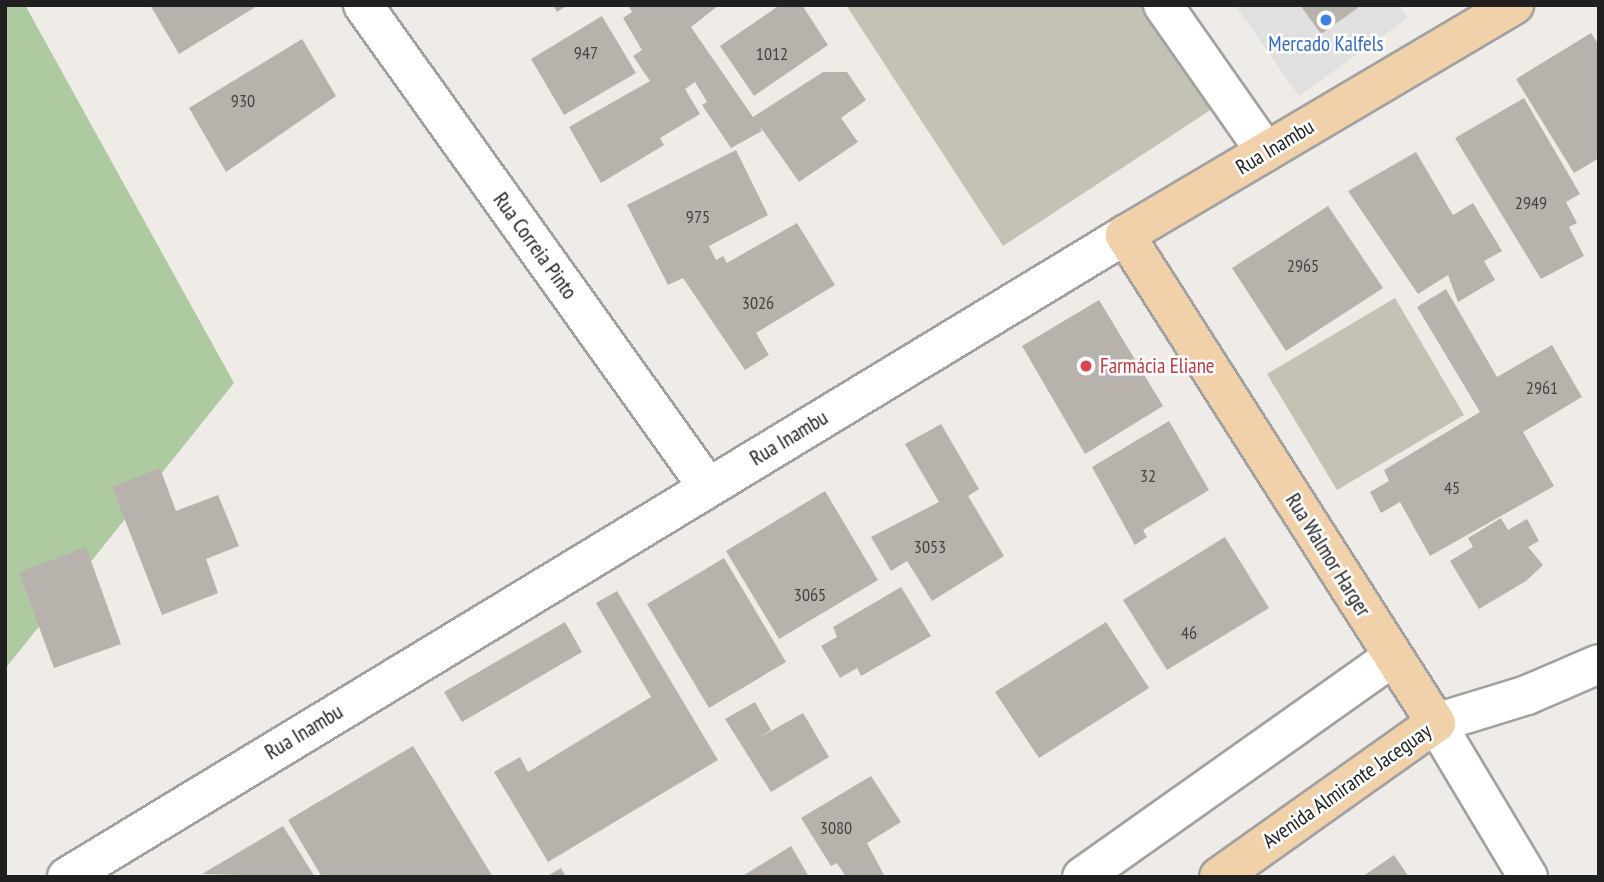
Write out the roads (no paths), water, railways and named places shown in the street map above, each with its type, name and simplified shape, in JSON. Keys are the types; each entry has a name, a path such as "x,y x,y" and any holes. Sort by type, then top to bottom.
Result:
{"main road":[{"name":"Rua Inambu","path":"1125,235 1514,5"},
{"name":"Rua Walmor Harger","path":"1125,235 1436,723"},
{"name":"Avenida Almirante Jaceguay","path":"1219,877 1436,723"}],"street":[{"name":"Rua Correia Pinto","path":"363,5 708,487"},
{"path":"1163,5 1266,152"},
{"name":"Rua Inambu","path":"67,877 1125,235"},
{"path":"1082,877 1394,657"},
{"name":"Avenida Almirante Jaceguay","path":"1436,723 1527,695 1599,664"},
{"name":"Rua Walmor Harger","path":"1436,723 1528,877"}],"place":[{"name":"Mercado Kalfels","path":"1326,20"},
{"name":"Farmácia Eliane","path":"1086,366"}]}
